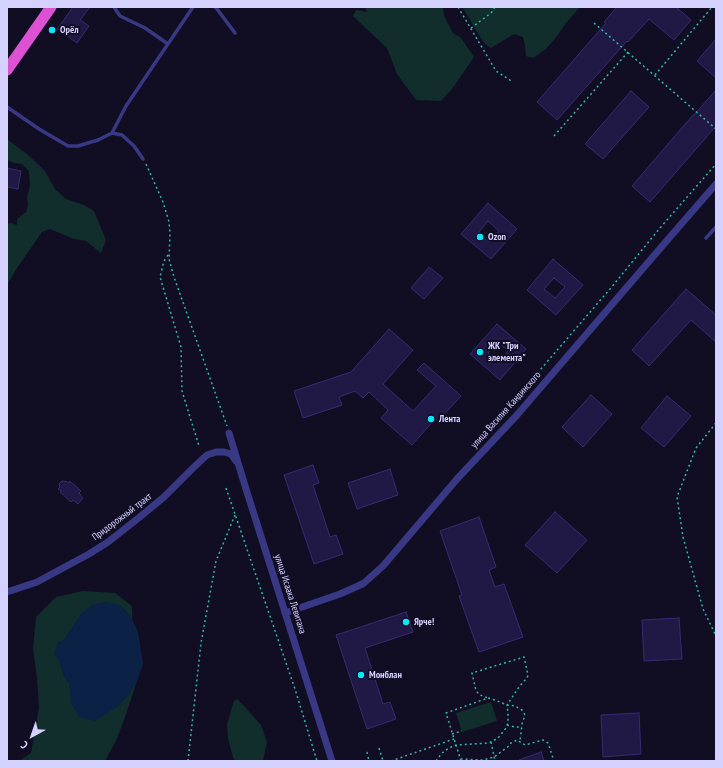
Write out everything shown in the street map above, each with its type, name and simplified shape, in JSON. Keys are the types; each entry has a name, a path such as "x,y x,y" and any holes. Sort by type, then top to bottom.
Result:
{"highway":[{"path":"7,70 50,7"}],"street":[{"name":"улица Василия Кандинского","path":"285,614 358,586 383,566 457,479 517,415 716,184"},
{"name":"улица Исаака Левитана","path":"229,433 332,761"},
{"name":"Придорожный тракт","path":"7,592 37,582 108,542 164,497 207,455 216,452 224,452 231,454 237,462"}],"lane":[{"path":"114,7 120,16 145,28 168,44"},
{"path":"7,107 39,129 68,146 78,146 98,140 112,133 126,106 193,7"},
{"path":"215,7 235,33"},
{"path":"112,133 122,135 134,146 143,159"},
{"path":"706,238 716,227"}],"path":[{"path":"458,7 496,71 513,82"},
{"path":"471,29 491,13 495,7"},
{"path":"655,75 712,7"},
{"path":"594,23 716,128"},
{"path":"554,136 628,52"},
{"path":"143,159 163,202 169,222 169,259 174,277 229,433"},
{"path":"508,407 716,164"},
{"path":"169,254 164,261 160,277 181,347 182,391 199,446"},
{"path":"716,423 696,448 677,497 683,537 703,609 716,636"},
{"path":"226,488 295,689 317,761"},
{"path":"188,761 201,643 216,561 235,515"},
{"path":"436,761 442,753 456,745 489,743 498,738 508,725 507,705 528,675 524,657 472,674 476,691 480,695 507,705 515,706 522,710 525,715 521,728 520,742"},
{"path":"461,760 446,713 488,698"},
{"path":"508,725 521,728"},
{"path":"452,734 462,731"},
{"path":"391,761 454,739"},
{"path":"456,761 482,760 494,757 509,746 511,742 517,740 525,746 540,740 548,743 554,761"},
{"path":"491,742 495,761"},
{"path":"379,748 383,761"},
{"path":"366,752 369,761"},
{"path":"404,757 405,761"}],"green space":[{"path":"365,7 443,7 444,16 453,33 461,38 474,57 452,89 441,101 416,100 397,74 387,48 353,16 356,10 367,12"},
{"path":"462,7 580,7 546,49 533,58 526,56 523,37 514,34 491,48 484,43"},
{"path":"7,139 28,155 45,171 55,189 66,199 84,205 94,211 106,240 101,253 86,241 74,239 50,229 42,232 7,285 7,224 11,223 17,225 17,219 26,212 30,185 29,171 22,164 7,160"},
{"path":"83,591 115,593 132,606 132,619 120,605 82,613 64,640 57,644 64,676 69,683 72,705 117,707 127,696 137,681 116,741 105,761 19,761 31,753 39,708 33,649 36,617 56,597"},
{"path":"237,699 261,725 267,742 263,761 235,761 233,757 228,738 227,724 234,701"},
{"path":"491,702 497,721 462,732 456,713"}],"water":[{"path":"106,602 120,605 132,619 138,632 143,664 137,681 127,696 117,707 95,721 79,717 72,705 69,683 64,676 60,662 54,654 57,644 64,640 82,613 93,604"}],"building":[{"path":"73,7 90,7 80,20 89,26 77,43 57,29"},
{"path":"617,7 676,7 691,20 674,40 649,19 628,42 627,41 557,120 537,102 606,23 604,22"},
{"path":"716,39 716,78 697,61"},
{"path":"716,90 716,126 650,202 632,186"},
{"path":"631,91 649,107 603,159 585,144"},
{"path":"7,168 21,171 18,189 7,187"},
{"path":"488,203 517,229 491,259 461,234","holes":["488,221 499,231 489,242 478,233"]},
{"path":"553,259 583,285 556,315 527,290","holes":["554,278 565,287 555,298 544,289"]},
{"path":"429,267 443,278 424,299 411,288"},
{"path":"686,289 716,315 716,342 691,320 649,366 632,350"},
{"name":"ЖК \"Три элемента\"","path":"497,324 526,349 500,380 470,354","holes":["498,342 508,351 498,363 488,353"]},
{"path":"389,329 413,350 383,384 413,411 436,386 417,370 424,363 461,396 438,421 435,419 412,445 381,418 388,410 369,392 363,398 355,391 339,397 342,405 303,418 294,391 351,372"},
{"path":"591,395 612,414 583,447 562,427"},
{"path":"667,396 691,416 664,447 641,428"},
{"path":"313,465 319,483 313,485 330,537 336,535 343,554 314,564 284,475"},
{"path":"390,469 398,495 357,509 348,483"},
{"path":"62,481 69,483 70,481 81,491 79,493 83,498 78,504 73,500 71,502 60,492 62,491 58,489 60,487 59,484"},
{"path":"555,512 587,540 557,573 525,545"},
{"path":"479,517 496,567 489,570 495,587 504,584 523,637 479,652 459,596 462,595 440,531"},
{"name":"Монблан","path":"406,612 413,632 365,648 383,704 390,702 396,719 367,729 336,635"},
{"path":"679,618 682,659 644,661 642,620"},
{"path":"639,713 641,754 603,757 601,715"},
{"path":"541,752 544,761 519,761 519,760"}],"place":[{"name":"Орёл","path":"52,30"},
{"name":"Ozon","path":"480,237"},
{"name":"ЖК \"Три элемента\"","path":"480,352"},
{"name":"Лента","path":"431,419"},
{"name":"Ярче!","path":"406,622"},
{"name":"Монблан","path":"361,675"}]}
